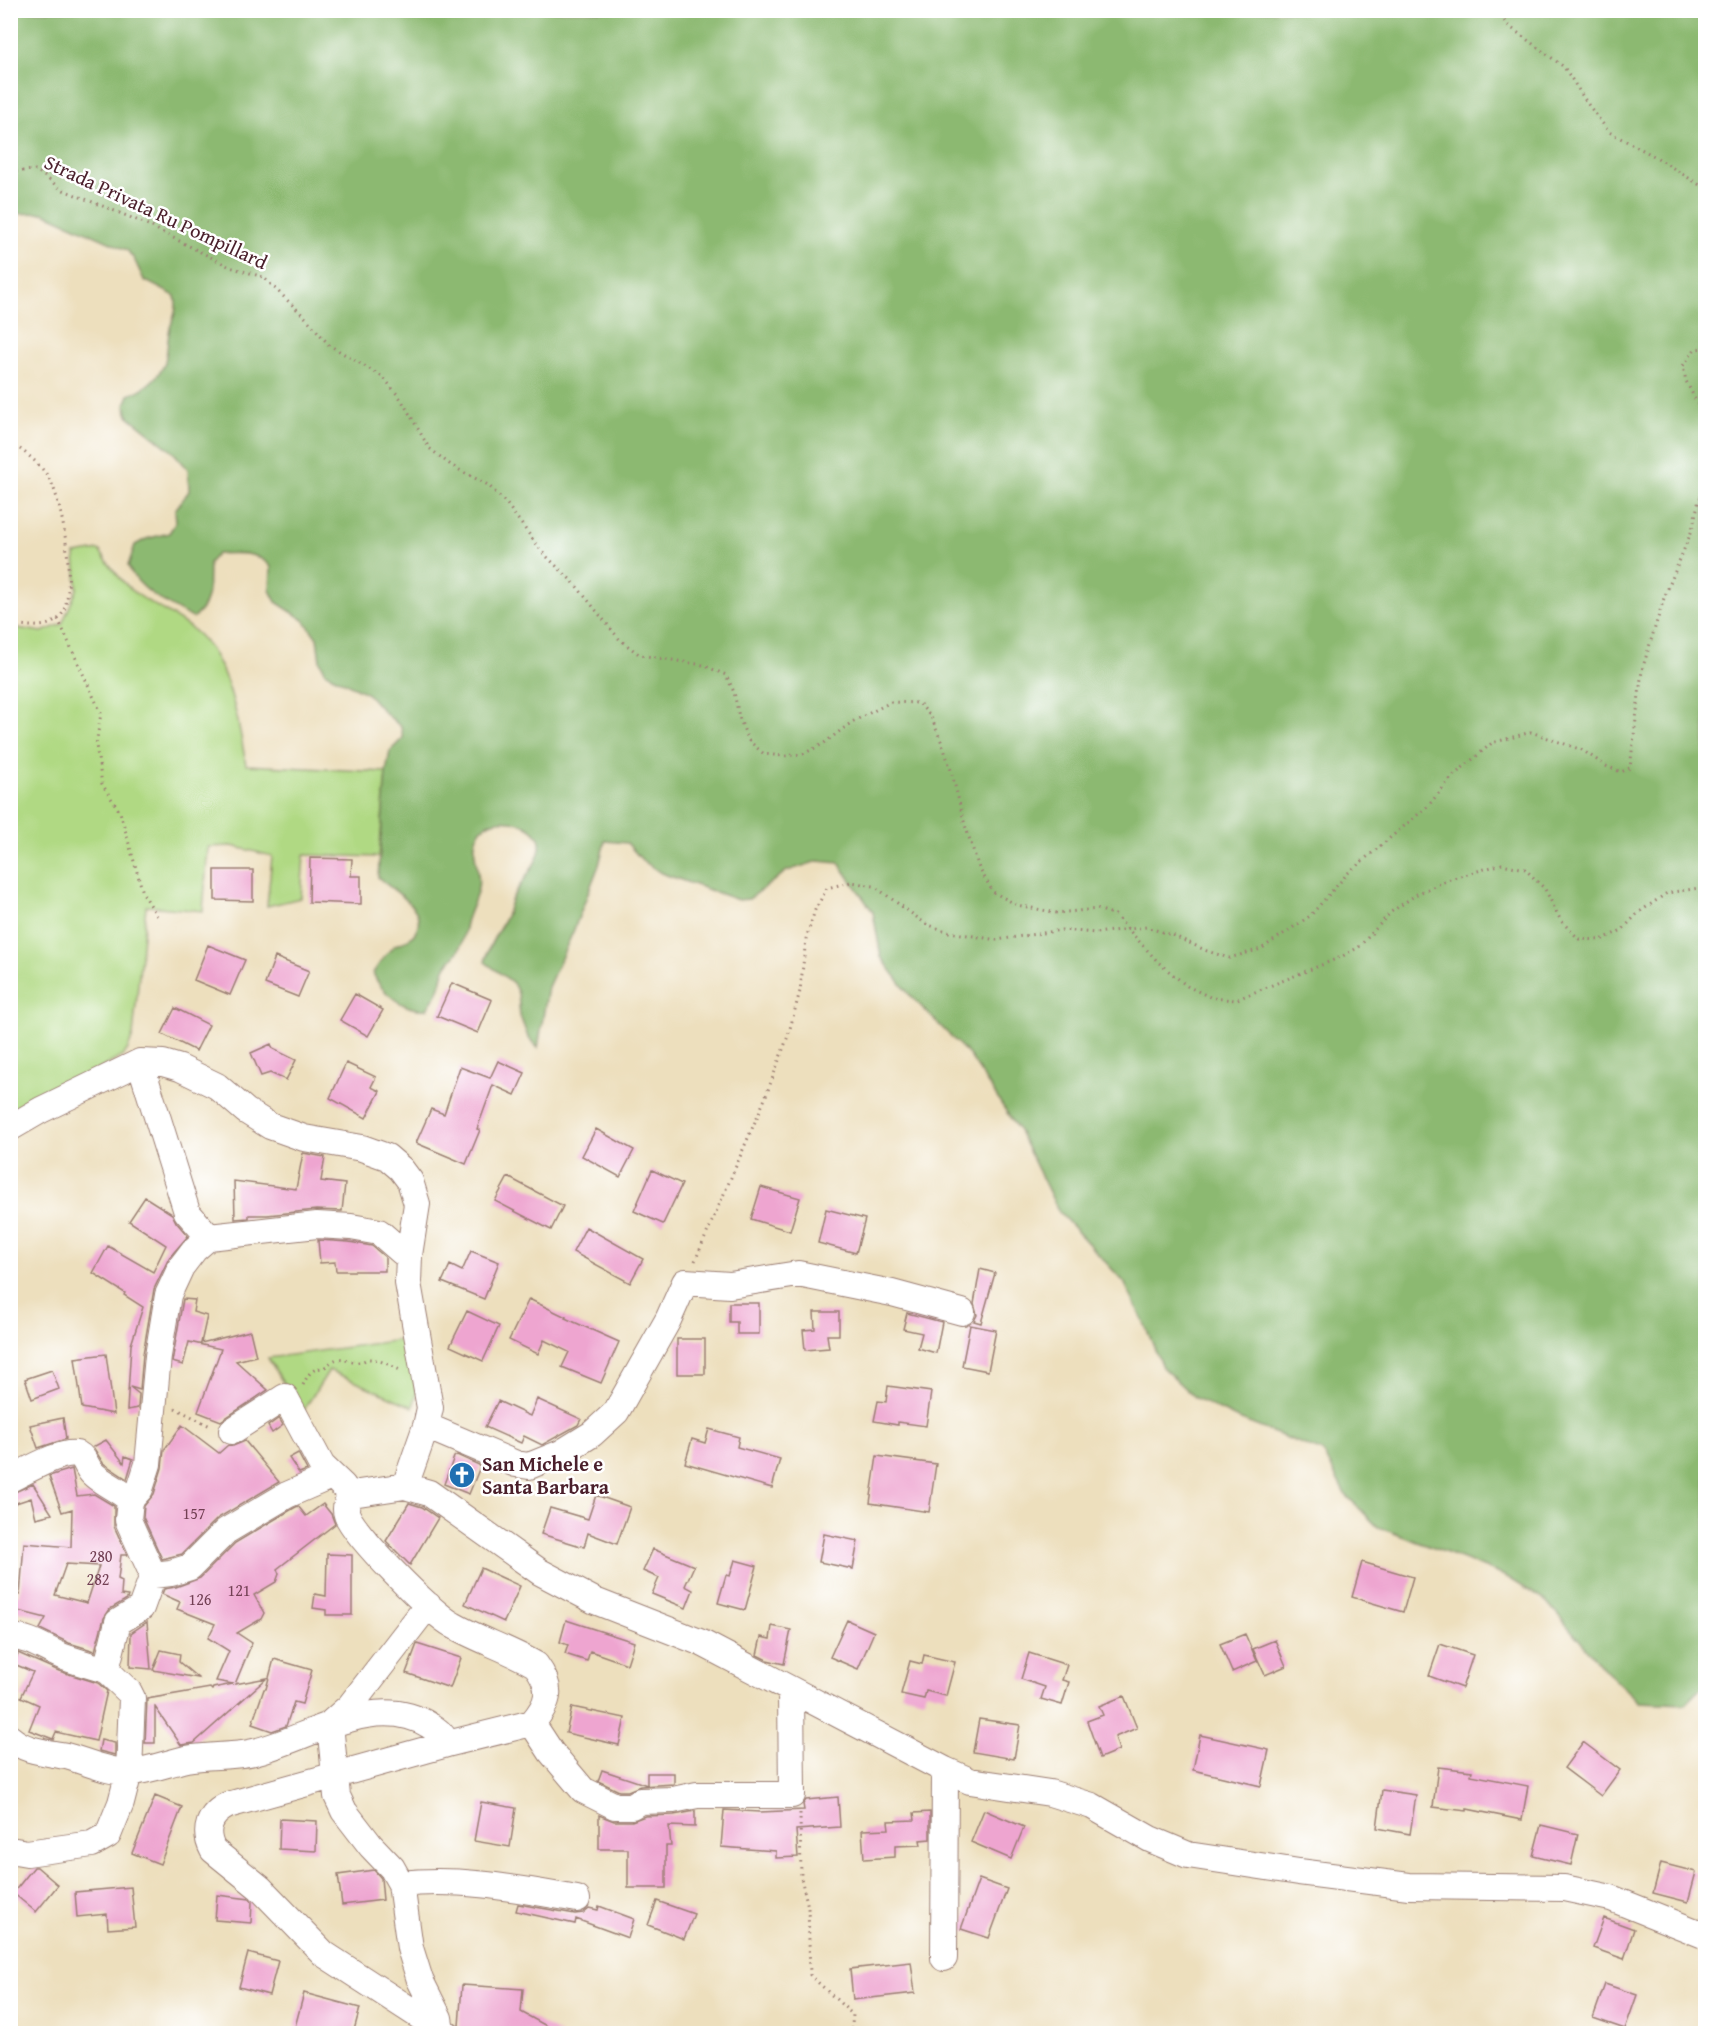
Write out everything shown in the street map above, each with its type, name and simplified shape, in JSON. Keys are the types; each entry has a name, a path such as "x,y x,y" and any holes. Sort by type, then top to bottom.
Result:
{"street":[{"path":"10,1128 41,1110 140,1062 164,1064 180,1068 217,1086 246,1112 279,1129 304,1138 362,1148 387,1157 401,1169 410,1181 417,1204 409,1255 408,1282 430,1408 405,1486"},
{"path":"140,1062 187,1212 209,1237"},
{"path":"106,1670 118,1622 141,1608 153,1575 128,1520 130,1500 140,1489 148,1464 158,1356 168,1295 181,1266 209,1237 317,1225 351,1227 379,1232 402,1252 409,1255"},
{"path":"426,1426 516,1464 529,1466 561,1453 592,1434 616,1412 668,1320 685,1282 730,1285 798,1274 892,1293 962,1311"},
{"path":"232,1431 285,1397 322,1466 352,1494 405,1486 429,1493 540,1572 595,1601 702,1643 970,1781 1050,1792 1092,1806 1150,1839 1188,1855 1409,1886 1564,1888 1611,1898 1706,1936"},
{"path":"10,1479 44,1460 75,1453 81,1455 92,1473 122,1492 130,1500"},
{"path":"153,1575 171,1573 190,1567 226,1531 287,1496 331,1476"},
{"path":"352,1494 347,1502 347,1514 365,1541 428,1605 452,1624 536,1665 544,1676 549,1690 546,1703 532,1723 334,1774 220,1809 209,1823 209,1842 213,1850 260,1888 324,1954 444,2032"},
{"path":"330,1724 350,1706 428,1605"},
{"path":"10,1637 21,1637 62,1656 106,1670 129,1692 132,1698 129,1772 121,1803 108,1834 92,1844 27,1853 10,1850"},
{"path":"532,1723 551,1752 583,1790 615,1806 632,1806 640,1801 673,1800 697,1795 792,1795 791,1690"},
{"path":"10,1738 39,1753 64,1756 129,1772 151,1769 185,1759 252,1752 330,1724 364,1715 407,1716 424,1721 445,1737 447,1744"},
{"path":"330,1724 337,1796 344,1811 371,1846 392,1868 401,1884 410,1948 420,1980 444,2032"},
{"path":"944,1958 945,1770"},
{"path":"401,1884 437,1882 494,1885 577,1899"}],"path":[{"path":"1500,10 1506,24 1563,67 1609,132 1656,157 1706,189"},
{"name":"Strada Privata Ru Pompillard","path":"10,172 36,171 61,189 144,223 230,267 263,277 307,319 329,345 383,377 401,399 429,448 452,466 488,485 506,503 542,552 574,583 620,640 640,655 703,665 726,675 734,692 739,717 748,740 764,754 783,756 803,753 823,744 852,722 891,702 919,703 931,717 942,742 979,868 993,892 1017,905 1057,913 1098,909 1115,915 1160,963 1187,986 1212,998 1235,1000 1341,957 1359,947 1392,912 1418,894 1450,879 1502,864 1525,869 1545,889 1561,921 1580,939 1601,940 1622,930 1638,913 1667,893 1706,887"},
{"path":"1706,348 1695,349 1683,366 1686,381 1706,421"},
{"path":"10,442 34,459 50,481 59,506 69,584 65,608 58,619 36,627 10,623"},
{"path":"685,1282 764,1101 788,1036 800,991 806,939 815,910 827,888 851,882 874,886 926,924 949,932 997,940 1062,930 1096,933 1146,927 1229,958 1261,949 1310,916 1348,873 1427,807 1453,776 1492,743 1531,732 1582,750 1605,766 1621,772 1630,768 1642,670 1664,598 1692,530 1699,500 1706,490"},
{"path":"58,619 100,713 96,745 102,784 120,812 142,893 158,916"},
{"path":"290,1404 310,1372 316,1368 324,1368 331,1361 343,1358 359,1362 366,1359 377,1360 390,1365 407,1374 429,1395"},
{"path":"155,1398 213,1428 232,1431"},
{"path":"792,1795 800,1808 801,1878 808,1907 810,1975 853,2015 851,2034"}],"green space":[{"path":"10,11 1705,11 1706,1683 1685,1704 1639,1702 1606,1671 1546,1601 1507,1577 1378,1527 1345,1494 1323,1452 1236,1418 1195,1398 1162,1367 1124,1282 1059,1212 1019,1131 970,1056 908,993 881,957 873,912 839,863 818,861 787,871 749,899 738,900 661,873 642,860 627,843 605,841 599,865 573,932 548,987 538,1048 528,1037 520,1016 518,993 513,983 485,962 513,897 536,860 540,845 539,838 535,832 520,823 493,822 486,825 476,838 475,852 479,881 477,892 467,919 461,946 446,967 435,997 427,1009 419,1009 403,1004 388,994 373,973 394,946 412,937 418,924 415,909 378,877 386,772 390,751 403,738 401,727 368,694 326,673 320,661 317,638 304,620 276,602 270,590 271,567 260,558 247,554 217,554 209,563 209,586 206,600 193,618 147,590 128,566 135,545 146,539 169,533 176,522 175,510 189,491 188,469 173,452 128,416 125,405 129,395 150,383 164,365 169,332 176,309 175,296 144,280 127,250 44,213 11,214"},
{"path":"99,550 129,588 186,625 205,642 224,674 230,692 246,765 386,772 379,857 304,855 301,898 267,906 272,856 232,846 208,847 203,911 146,906 133,1035 123,1056 11,1119 11,627 42,632 62,624 77,589 75,554"},
{"path":"407,1339 417,1392 413,1407 329,1370 302,1413 268,1358"}],"building":[{"path":"310,858 352,859 351,876 361,876 361,904 309,902"},
{"path":"215,870 253,870 253,901 215,900"},
{"path":"208,945 245,960 230,995 194,980"},
{"path":"275,957 309,971 298,997 265,984"},
{"path":"452,983 492,1000 478,1033 437,1016"},
{"path":"355,994 383,1010 368,1036 340,1020"},
{"path":"175,1008 209,1025 196,1051 162,1034"},
{"path":"271,1044 273,1049 296,1060 286,1080 270,1073 261,1076 251,1053"},
{"path":"498,1061 525,1073 515,1095 493,1085 477,1129 480,1130 466,1164 416,1143 431,1109 444,1114 460,1067 490,1078"},
{"path":"346,1063 376,1077 371,1087 380,1091 366,1118 330,1098"},
{"path":"596,1129 634,1150 620,1177 582,1156"},
{"path":"303,1153 325,1157 321,1181 345,1184 342,1211 316,1210 249,1215 249,1218 235,1219 234,1181 296,1189"},
{"path":"652,1170 682,1184 663,1224 634,1211"},
{"path":"508,1177 563,1206 551,1230 495,1201"},
{"path":"761,1187 800,1198 790,1231 751,1219"},
{"path":"145,1197 172,1214 188,1236 169,1258 154,1289 143,1354 140,1390 130,1387 139,1394 138,1408 127,1410 131,1345 143,1307 93,1273 108,1246 153,1272 166,1245 129,1221"},
{"path":"826,1209 865,1219 856,1253 818,1243"},
{"path":"586,1227 643,1259 630,1283 573,1252"},
{"path":"318,1240 372,1246 385,1257 385,1271 336,1271 335,1262 320,1263"},
{"path":"471,1251 499,1262 484,1299 442,1282 450,1265 462,1271"},
{"path":"980,1269 995,1273 981,1323 974,1321 977,1315 974,1304"},
{"path":"183,1299 195,1300 193,1312 207,1316 201,1343 250,1331 256,1356 236,1361 268,1390 221,1421 198,1412 221,1349 189,1342 183,1365 172,1362"},
{"path":"529,1299 619,1342 601,1383 562,1367 569,1352 544,1340 538,1354 509,1340"},
{"path":"729,1303 759,1303 759,1334 737,1334 737,1322 729,1322"},
{"path":"467,1311 499,1326 483,1361 450,1346"},
{"path":"814,1312 839,1312 839,1335 827,1335 829,1348 805,1350 803,1330 815,1329"},
{"path":"907,1313 942,1322 936,1353 918,1348 922,1333 903,1329"},
{"path":"970,1325 996,1330 988,1371 962,1366"},
{"path":"677,1339 705,1339 705,1374 677,1374"},
{"path":"106,1354 114,1414 82,1408 75,1358"},
{"path":"52,1370 59,1389 32,1399 25,1379"},
{"path":"888,1386 931,1392 926,1426 874,1421 878,1401 886,1402"},
{"path":"537,1399 581,1419 578,1425 542,1445 524,1436 521,1443 485,1427 498,1401 530,1416"},
{"path":"63,1418 66,1439 38,1448 30,1425"},
{"path":"279,1418 283,1425 272,1433 268,1426"},
{"path":"182,1425 219,1453 228,1445 233,1446 245,1441 279,1482 218,1518 182,1554 162,1559 143,1517 144,1506 154,1494 162,1468 164,1450"},
{"path":"709,1429 739,1437 737,1447 780,1459 772,1488 685,1463 692,1439 705,1443"},
{"path":"106,1440 124,1463 125,1456 133,1459 127,1479 103,1463 93,1447"},
{"path":"298,1453 307,1470 299,1473 289,1458"},
{"name":"San Michele e Santa Barbara","path":"457,1455 480,1467 469,1494 444,1484 454,1457"},
{"path":"877,1456 936,1464 929,1512 870,1503"},
{"path":"72,1469 77,1496 94,1494 114,1506 114,1526 127,1555 121,1555 118,1579 122,1581 121,1595 128,1596 127,1599 110,1609 104,1618 95,1651 69,1643 40,1629 46,1618 10,1609 10,1593 20,1595 24,1543 71,1547 72,1509 62,1512 49,1476","holes":["66,1564 99,1566 87,1603 55,1595"]},
{"path":"33,1484 52,1514 36,1518 31,1498 10,1505 10,1494"},
{"path":"596,1495 630,1507 617,1544 588,1533 584,1547 541,1534 550,1508 588,1519"},
{"path":"409,1503 422,1507 438,1518 410,1565 386,1541"},
{"path":"323,1504 335,1524 277,1569 279,1574 276,1582 254,1595 264,1613 261,1619 237,1633 252,1643 235,1684 267,1678 194,1743 181,1745 155,1707 155,1743 145,1743 147,1699 210,1688 212,1690 233,1684 216,1681 229,1651 208,1638 215,1624 177,1609 180,1602 162,1594 164,1589 200,1578 235,1543 294,1508 298,1506 306,1516"},
{"path":"824,1534 858,1541 853,1569 819,1562"},
{"path":"653,1549 694,1566 685,1586 693,1590 686,1608 652,1594 659,1578 643,1571"},
{"path":"327,1554 352,1555 352,1615 326,1615 326,1610 313,1608 315,1594 326,1596"},
{"path":"735,1560 757,1566 745,1610 718,1603 726,1575 730,1576"},
{"path":"1362,1562 1413,1577 1403,1612 1352,1597"},
{"path":"481,1568 520,1586 504,1622 465,1604"},
{"path":"566,1620 634,1642 627,1664 590,1651 587,1661 565,1654 568,1645 560,1642"},
{"path":"847,1620 874,1632 858,1669 830,1657"},
{"path":"147,1622 151,1669 130,1667 131,1633"},
{"path":"772,1626 791,1630 784,1664 757,1655 761,1637 770,1639"},
{"path":"1245,1634 1257,1661 1232,1672 1220,1644"},
{"path":"1275,1640 1286,1666 1265,1675 1253,1649"},
{"path":"417,1644 461,1658 450,1688 406,1673"},
{"path":"1440,1644 1473,1655 1462,1688 1429,1676"},
{"path":"161,1650 180,1654 179,1662 198,1678 153,1670"},
{"path":"18,1653 59,1671 98,1683 107,1691 96,1741 56,1732 53,1739 29,1730 39,1705 21,1697 33,1672 14,1664"},
{"path":"1029,1653 1067,1665 1062,1680 1069,1682 1062,1705 1041,1699 1045,1687 1021,1679"},
{"path":"924,1655 955,1662 946,1696 926,1691 924,1699 901,1694 910,1661 922,1664"},
{"path":"274,1659 312,1670 302,1704 294,1702 286,1726 272,1731 252,1724 264,1689 266,1689"},
{"path":"1124,1696 1137,1728 1115,1737 1119,1750 1100,1758 1087,1721 1103,1715 1099,1706"},
{"path":"572,1707 625,1718 619,1745 566,1733"},
{"path":"979,1719 1020,1725 1014,1759 973,1752"},
{"path":"1200,1735 1269,1750 1261,1786 1193,1770"},
{"path":"101,1740 115,1743 115,1755 99,1751"},
{"path":"1583,1742 1620,1770 1601,1796 1564,1768"},
{"path":"1438,1767 1472,1771 1471,1775 1528,1786 1522,1820 1467,1809 1467,1811 1433,1807"},
{"path":"602,1770 647,1785 647,1773 674,1773 674,1784 640,1786 628,1791 619,1791 598,1781"},
{"path":"1382,1790 1416,1795 1410,1834 1377,1828"},
{"path":"155,1796 182,1807 160,1864 132,1853"},
{"path":"838,1797 840,1827 796,1830 798,1857 776,1858 776,1851 721,1847 724,1810 760,1812 804,1810 803,1804 806,1800"},
{"path":"481,1802 516,1808 510,1847 474,1841"},
{"path":"984,1810 1024,1827 1011,1859 971,1842"},
{"path":"695,1811 695,1827 669,1826 671,1846 666,1846 666,1888 628,1888 628,1849 599,1849 599,1815 614,1821 632,1821 645,1816 674,1815"},
{"path":"930,1812 930,1839 920,1840 921,1845 895,1846 895,1857 864,1859 862,1830 889,1829 888,1821 915,1820 914,1813"},
{"path":"280,1819 317,1821 316,1851 279,1849"},
{"path":"1541,1825 1578,1834 1571,1865 1533,1856"},
{"path":"1661,1863 1696,1872 1688,1902 1653,1893"},
{"path":"34,1867 58,1885 36,1912 13,1893"},
{"path":"374,1870 381,1878 383,1900 342,1905 338,1875"},
{"path":"979,1879 1007,1889 989,1938 961,1929"},
{"path":"131,1887 135,1927 108,1929 107,1914 77,1917 75,1892"},
{"path":"217,1895 250,1899 252,1902 251,1923 215,1920"},
{"path":"657,1901 694,1914 684,1939 648,1925"},
{"path":"518,1904 575,1914 583,1913 589,1908 598,1910 599,1906 634,1919 628,1938 576,1919 575,1924 516,1911"},
{"path":"1604,1918 1634,1929 1624,1959 1593,1948"},
{"path":"248,1953 278,1961 269,1995 239,1987"},
{"path":"911,1962 915,1993 853,2000 850,1969"},
{"path":"1605,1984 1637,1995 1625,2029 1593,2018"},
{"path":"462,1985 523,1989 521,2012 561,2034 462,2034 459,2026"},
{"path":"304,1993 360,2008 353,2034 319,2034 295,2027"}],"place":[{"name":"San Michele e Santa Barbara","path":"462,1475"}]}
